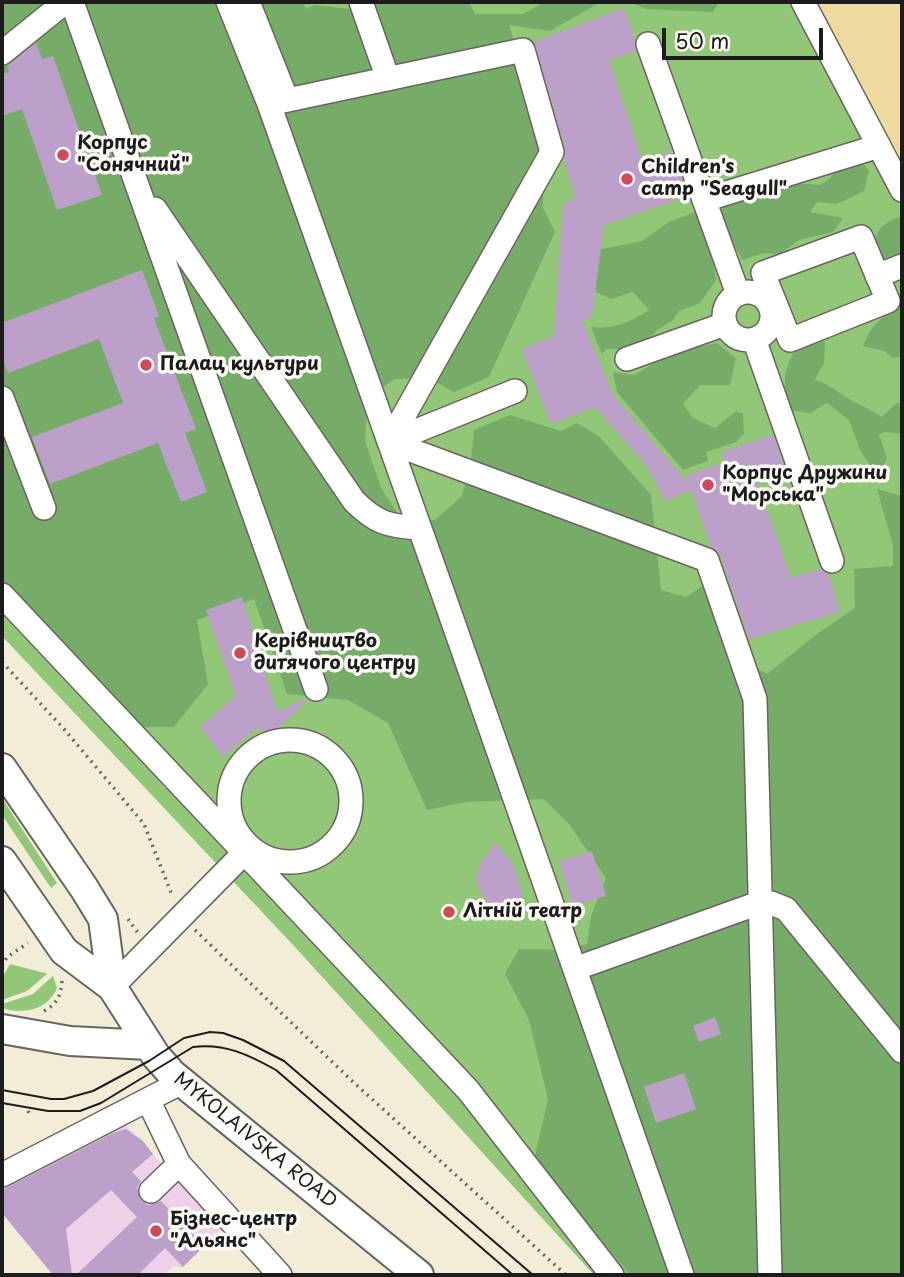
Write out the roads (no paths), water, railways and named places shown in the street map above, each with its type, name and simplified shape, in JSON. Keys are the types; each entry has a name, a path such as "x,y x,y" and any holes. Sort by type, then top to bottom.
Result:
{"main road":[{"path":"2,768 103,919 112,987"},
{"path":"2,861 64,951 112,987"},
{"name":"MYKOLAIVSKA ROAD","path":"112,987 159,1060 182,1082 419,1275"},
{"path":"2,1029 70,1041 149,1045"}],"street":[{"path":"2,53 65,2"},
{"path":"72,2 316,689"},
{"path":"228,2 278,102"},
{"path":"248,2 389,442 528,839 577,968 682,1275"},
{"path":"360,2 388,79"},
{"path":"803,2 902,190"},
{"path":"648,44 738,294"},
{"path":"278,102 523,50 552,152 389,442"},
{"path":"704,200 879,146"},
{"path":"135,180 354,501 368,515 383,524 419,528"},
{"path":"861,237 888,301 790,340 773,306 764,273 861,237"},
{"path":"877,276 902,266"},
{"path":"753,293 773,306 771,323 762,336 754,340 734,336 725,324 725,310 732,298 738,294 753,293"},
{"path":"627,359 725,324"},
{"path":"754,340 832,561"},
{"path":"389,442 515,391"},
{"path":"2,398 44,508"},
{"path":"389,442 707,561 755,699 770,1275"},
{"path":"2,595 246,850 468,1090 612,1275"},
{"path":"282,740 311,744 336,760 347,778 351,798 349,818 340,836 326,851 307,860 287,862 246,850 230,813 230,793 236,774 247,758 263,746 282,740"},
{"path":"112,987 246,850"},
{"path":"577,968 759,903 771,903 786,908 902,1051"},
{"path":"2,1175 182,1082"},
{"path":"148,1100 179,1164 280,1275"},
{"path":"151,1191 179,1164"}],"tram line":[{"path":"2,1090 64,1099 93,1091 149,1061 184,1038 210,1032 223,1033 284,1061 533,1275"},
{"path":"2,1103 48,1111 80,1111 101,1103 193,1047 216,1047 236,1051 276,1070 513,1275"}],"place":[{"name":"Корпус \"Сонячний\"","path":"63,155"},
{"name":"Children's camp \"Seagull\"","path":"627,179"},
{"name":"Палац культури","path":"146,365"},
{"name":"Корпус Дружини \"Морська\"","path":"708,485"},
{"name":"Керівництво дитячого центру","path":"240,653"},
{"name":"Літній театр","path":"449,912"},
{"name":"Бізнес-центр \"Альянс\"","path":"156,1231"}]}
